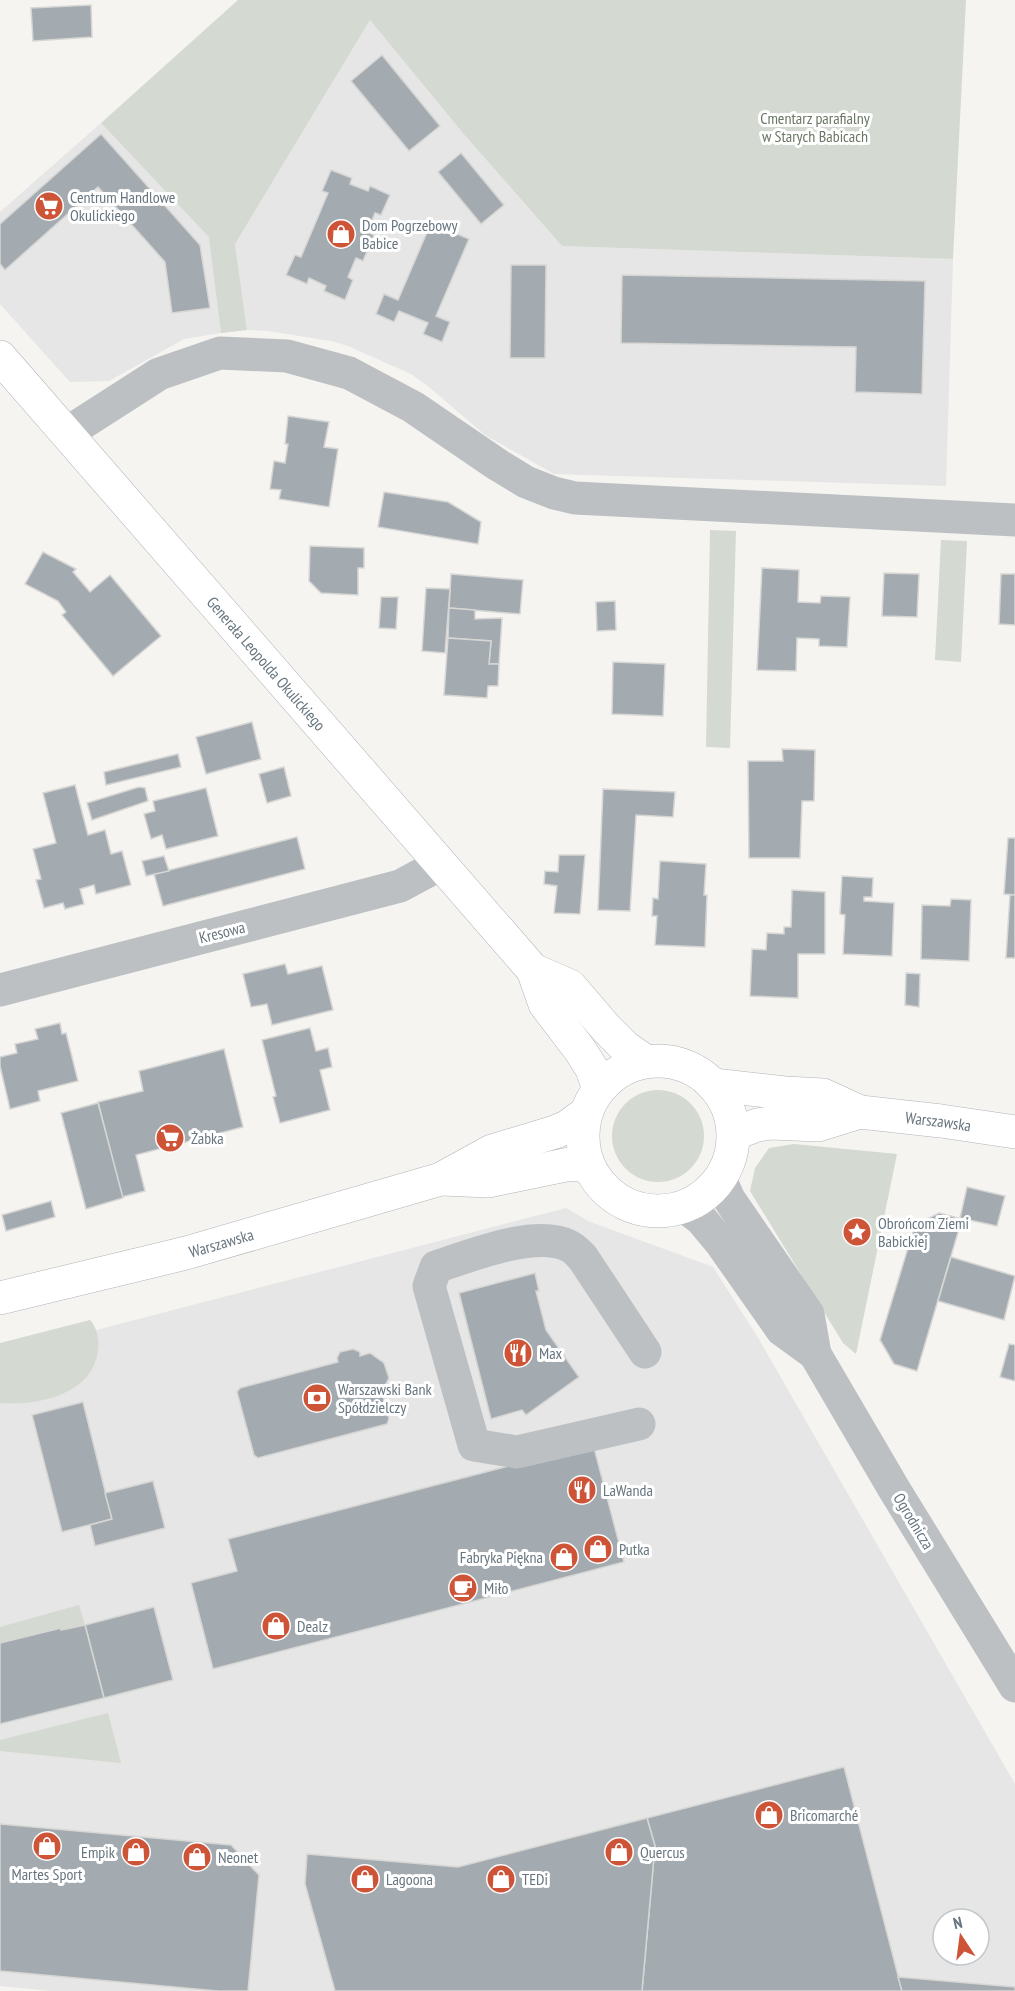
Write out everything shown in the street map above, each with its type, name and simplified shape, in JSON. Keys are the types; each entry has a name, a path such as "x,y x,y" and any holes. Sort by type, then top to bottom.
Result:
{"main road":[{"name":"Generała Leopolda Okulickiego","path":"0,357 533,970 545,1004 592,1069 592,1101"},
{"name":"Generała Leopolda Okulickiego","path":"533,970 570,986 606,1028 625,1047 645,1061"},
{"path":"645,1061 663,1061 699,1072 713,1084 724,1099 731,1116 734,1134 733,1150 728,1166 711,1191 685,1207 666,1212 647,1211 628,1206 598,1183 588,1166 583,1140 592,1101 619,1071 645,1061"},
{"name":"Warszawska","path":"713,1084 785,1094 823,1095 860,1112 941,1120 1015,1132"},
{"name":"Warszawska","path":"0,1298 186,1253 441,1179 492,1151 555,1132 567,1126 592,1101"},
{"name":"Warszawska","path":"734,1134 757,1125 771,1123 818,1125 860,1112"},
{"name":"Warszawska","path":"441,1179 488,1181 570,1164 588,1166"}],"street":[{"path":"67,433 159,374 220,353 287,356 349,373 413,406 526,482 575,498 1015,520"},
{"name":"Kresowa","path":"0,990 400,886 441,864"},
{"name":"Ogrodnicza","path":"720,1179 729,1199 808,1314 815,1354 894,1489 1015,1686"},
{"name":"Ogrodnicza","path":"685,1207 700,1219 721,1243 782,1330 815,1354"},
{"path":"639,1424 517,1452 474,1445 429,1286 436,1267 501,1246 544,1239 556,1241 571,1246 583,1258 645,1352"}],"shaded area":[{"path":"370,20 462,132 562,246 953,259 946,486 554,474 485,435 411,374 348,346 331,341 247,330 235,244"},
{"path":"101,123 210,237 221,333 184,339 109,381 70,382 0,304 0,212"},
{"path":"566,1208 588,1221 713,1267 757,1336 1015,1784 1015,1991 51,1991 0,1986 0,1355"}],"green space":[{"name":"Cmentarz parafialny w Starych Babicach","path":"238,0 966,0 953,259 562,246 462,132 370,20 235,244 247,330 221,333 209,237 101,123"},
{"path":"710,530 736,531 730,748 706,747"},
{"path":"941,540 967,541 961,662 935,660"},
{"path":"658,1090 675,1094 690,1104 700,1119 704,1136 700,1153 690,1168 675,1178 658,1182 641,1178 626,1168 616,1153 612,1136 616,1119 626,1104 641,1094"},
{"path":"794,1144 897,1154 856,1354 843,1343 750,1191 755,1168 769,1148"},
{"path":"90,1320 96,1330 99,1347 94,1366 85,1378 74,1388 61,1395 30,1402 0,1403 0,1343"},
{"path":"79,1605 85,1625 61,1630 60,1628 0,1643 0,1627"},
{"path":"108,1713 121,1763 0,1751 0,1740"}],"building":[{"path":"91,5 92,37 33,41 31,8"},
{"path":"382,55 440,126 409,151 351,81"},
{"name":"Centrum Handlowe Okulickiego","path":"101,134 200,245 210,308 172,313 165,262 98,187 5,270 0,264 0,224"},
{"path":"461,153 504,205 481,224 438,172"},
{"name":"Dom Pogrzebowy Babice","path":"331,170 352,178 350,184 368,191 370,186 390,195 381,215 375,213 367,232 374,235 363,261 356,258 348,277 353,280 345,300 324,291 326,286 309,278 307,284 286,275 295,255 301,257 328,193 322,191"},
{"path":"431,223 469,239 436,316 450,322 442,342 423,334 428,323 399,311 394,322 376,314 384,294 398,300"},
{"path":"511,265 546,265 545,358 510,358"},
{"path":"622,275 925,281 922,394 855,392 856,347 621,343"},
{"path":"288,416 329,422 324,447 338,449 329,507 279,499 281,490 270,489 274,461 285,463"},
{"path":"384,492 448,502 481,522 478,544 378,527"},
{"path":"310,546 364,548 364,568 358,568 358,595 321,593 309,581"},
{"path":"43,552 76,569 73,572 90,592 110,575 161,636 113,676 62,615 66,612 58,601 25,584"},
{"path":"762,568 799,570 798,602 820,603 821,596 850,597 847,647 819,646 819,639 797,638 796,671 757,670"},
{"path":"884,573 919,574 917,617 882,616"},
{"path":"451,574 523,580 520,614 449,608"},
{"path":"1001,574 1015,574 1015,625 999,624"},
{"path":"426,588 450,589 445,653 422,651"},
{"path":"381,597 398,597 396,629 379,628"},
{"path":"615,601 616,630 597,631 596,602"},
{"path":"449,608 475,610 475,619 502,618 499,664 489,664 491,641 448,638"},
{"path":"448,638 491,641 489,664 499,664 498,686 488,686 487,698 444,695"},
{"path":"613,662 665,664 663,716 612,714"},
{"path":"252,722 261,759 206,774 196,737"},
{"path":"782,749 815,750 814,801 802,801 800,858 749,858 748,761 783,761"},
{"path":"178,754 181,767 106,785 104,772"},
{"path":"284,767 291,796 267,803 259,774"},
{"path":"75,785 88,835 105,830 111,854 122,851 131,885 96,894 94,885 80,889 84,904 65,909 63,903 44,908 36,880 41,879 33,849 56,843 43,793"},
{"path":"139,787 145,788 148,801 92,820 87,803"},
{"path":"206,788 218,836 166,849 162,835 151,839 144,814 155,811 153,801"},
{"path":"603,789 675,792 673,817 636,815 630,911 598,910"},
{"path":"297,837 305,869 163,906 154,874"},
{"path":"1008,838 1015,838 1015,895 1004,894"},
{"path":"559,855 585,855 580,914 554,913 557,886 544,884 545,871 558,872"},
{"path":"164,856 169,871 146,876 142,861"},
{"path":"660,861 706,864 705,947 655,945 657,916 652,916 653,898 658,899"},
{"path":"842,876 873,878 872,897 864,897 864,901 894,903 892,956 843,954 845,915 840,914"},
{"path":"792,890 825,892 825,954 798,954 798,998 750,996 752,949 766,950 767,933 784,934 784,927 791,927"},
{"path":"1010,895 1015,895 1015,958 1006,958"},
{"path":"951,899 971,900 969,961 921,959 922,905 950,906"},
{"path":"285,964 288,974 322,966 333,1010 272,1025 267,1004 251,1007 243,974"},
{"path":"906,973 920,974 919,1007 905,1005"},
{"path":"60,1023 62,1034 66,1033 78,1081 38,1091 40,1101 10,1109 0,1057 17,1053 15,1044 38,1039 35,1029"},
{"path":"310,1028 316,1051 328,1048 332,1067 320,1070 330,1110 280,1123 273,1097 276,1096 262,1040"},
{"path":"224,1049 243,1127 136,1155 145,1191 122,1197 98,1102 143,1091 139,1071"},
{"path":"98,1103 123,1198 86,1209 61,1113"},
{"path":"967,1187 1005,1196 997,1226 960,1218"},
{"path":"51,1201 55,1217 6,1231 2,1215"},
{"path":"939,1213 962,1219 917,1371 894,1364 880,1340 915,1225"},
{"path":"951,1257 1015,1276 1004,1320 938,1301"},
{"name":"Max","path":"535,1273 539,1291 536,1291 546,1330 579,1377 526,1415 522,1410 491,1419 459,1293"},
{"path":"1009,1344 1015,1345 1015,1381 1000,1377"},
{"path":"353,1349 360,1352 360,1356 370,1353 384,1363 389,1378 382,1391 389,1419 387,1424 258,1458 254,1455 237,1392 240,1388 338,1362 340,1352"},
{"path":"83,1402 112,1519 62,1532 32,1415"},
{"path":"593,1444 624,1562 213,1669 191,1583 237,1571 228,1539"},
{"path":"153,1481 165,1528 95,1546 90,1525 112,1519 105,1493"},
{"path":"154,1607 173,1680 104,1698 85,1625"},
{"path":"85,1625 104,1698 0,1724 0,1643 61,1628 61,1630"},
{"path":"844,1767 902,1991 642,1991 655,1846 647,1818"},
{"path":"647,1818 655,1846 642,1991 335,1991 305,1884 307,1854 458,1867"},
{"path":"0,1824 231,1845 259,1875 248,1991 218,1991 0,1971"},
{"path":"898,1977 1015,1987 1015,1991 902,1991"}],"place":[{"name":"Centrum Handlowe Okulickiego","path":"49,206"},
{"name":"Dom Pogrzebowy Babice","path":"341,234"},
{"name":"Żabka","path":"170,1138"},
{"name":"Obrońcom Ziemi Babickiej","path":"857,1232"},
{"name":"Max","path":"518,1353"},
{"name":"Warszawski Bank Spółdzielczy","path":"317,1398"},
{"name":"LaWanda","path":"582,1490"},
{"name":"Putka","path":"598,1549"},
{"name":"Fabryka Piękna","path":"564,1557"},
{"name":"Miło","path":"463,1588"},
{"name":"Dealz","path":"276,1626"},
{"name":"Bricomarché","path":"769,1815"},
{"name":"Martes Sport","path":"47,1846"},
{"name":"Empik","path":"136,1852"},
{"name":"Quercus","path":"619,1852"},
{"name":"Neonet","path":"197,1857"},
{"name":"Lagoona","path":"365,1879"},
{"name":"TEDi","path":"501,1879"}]}
